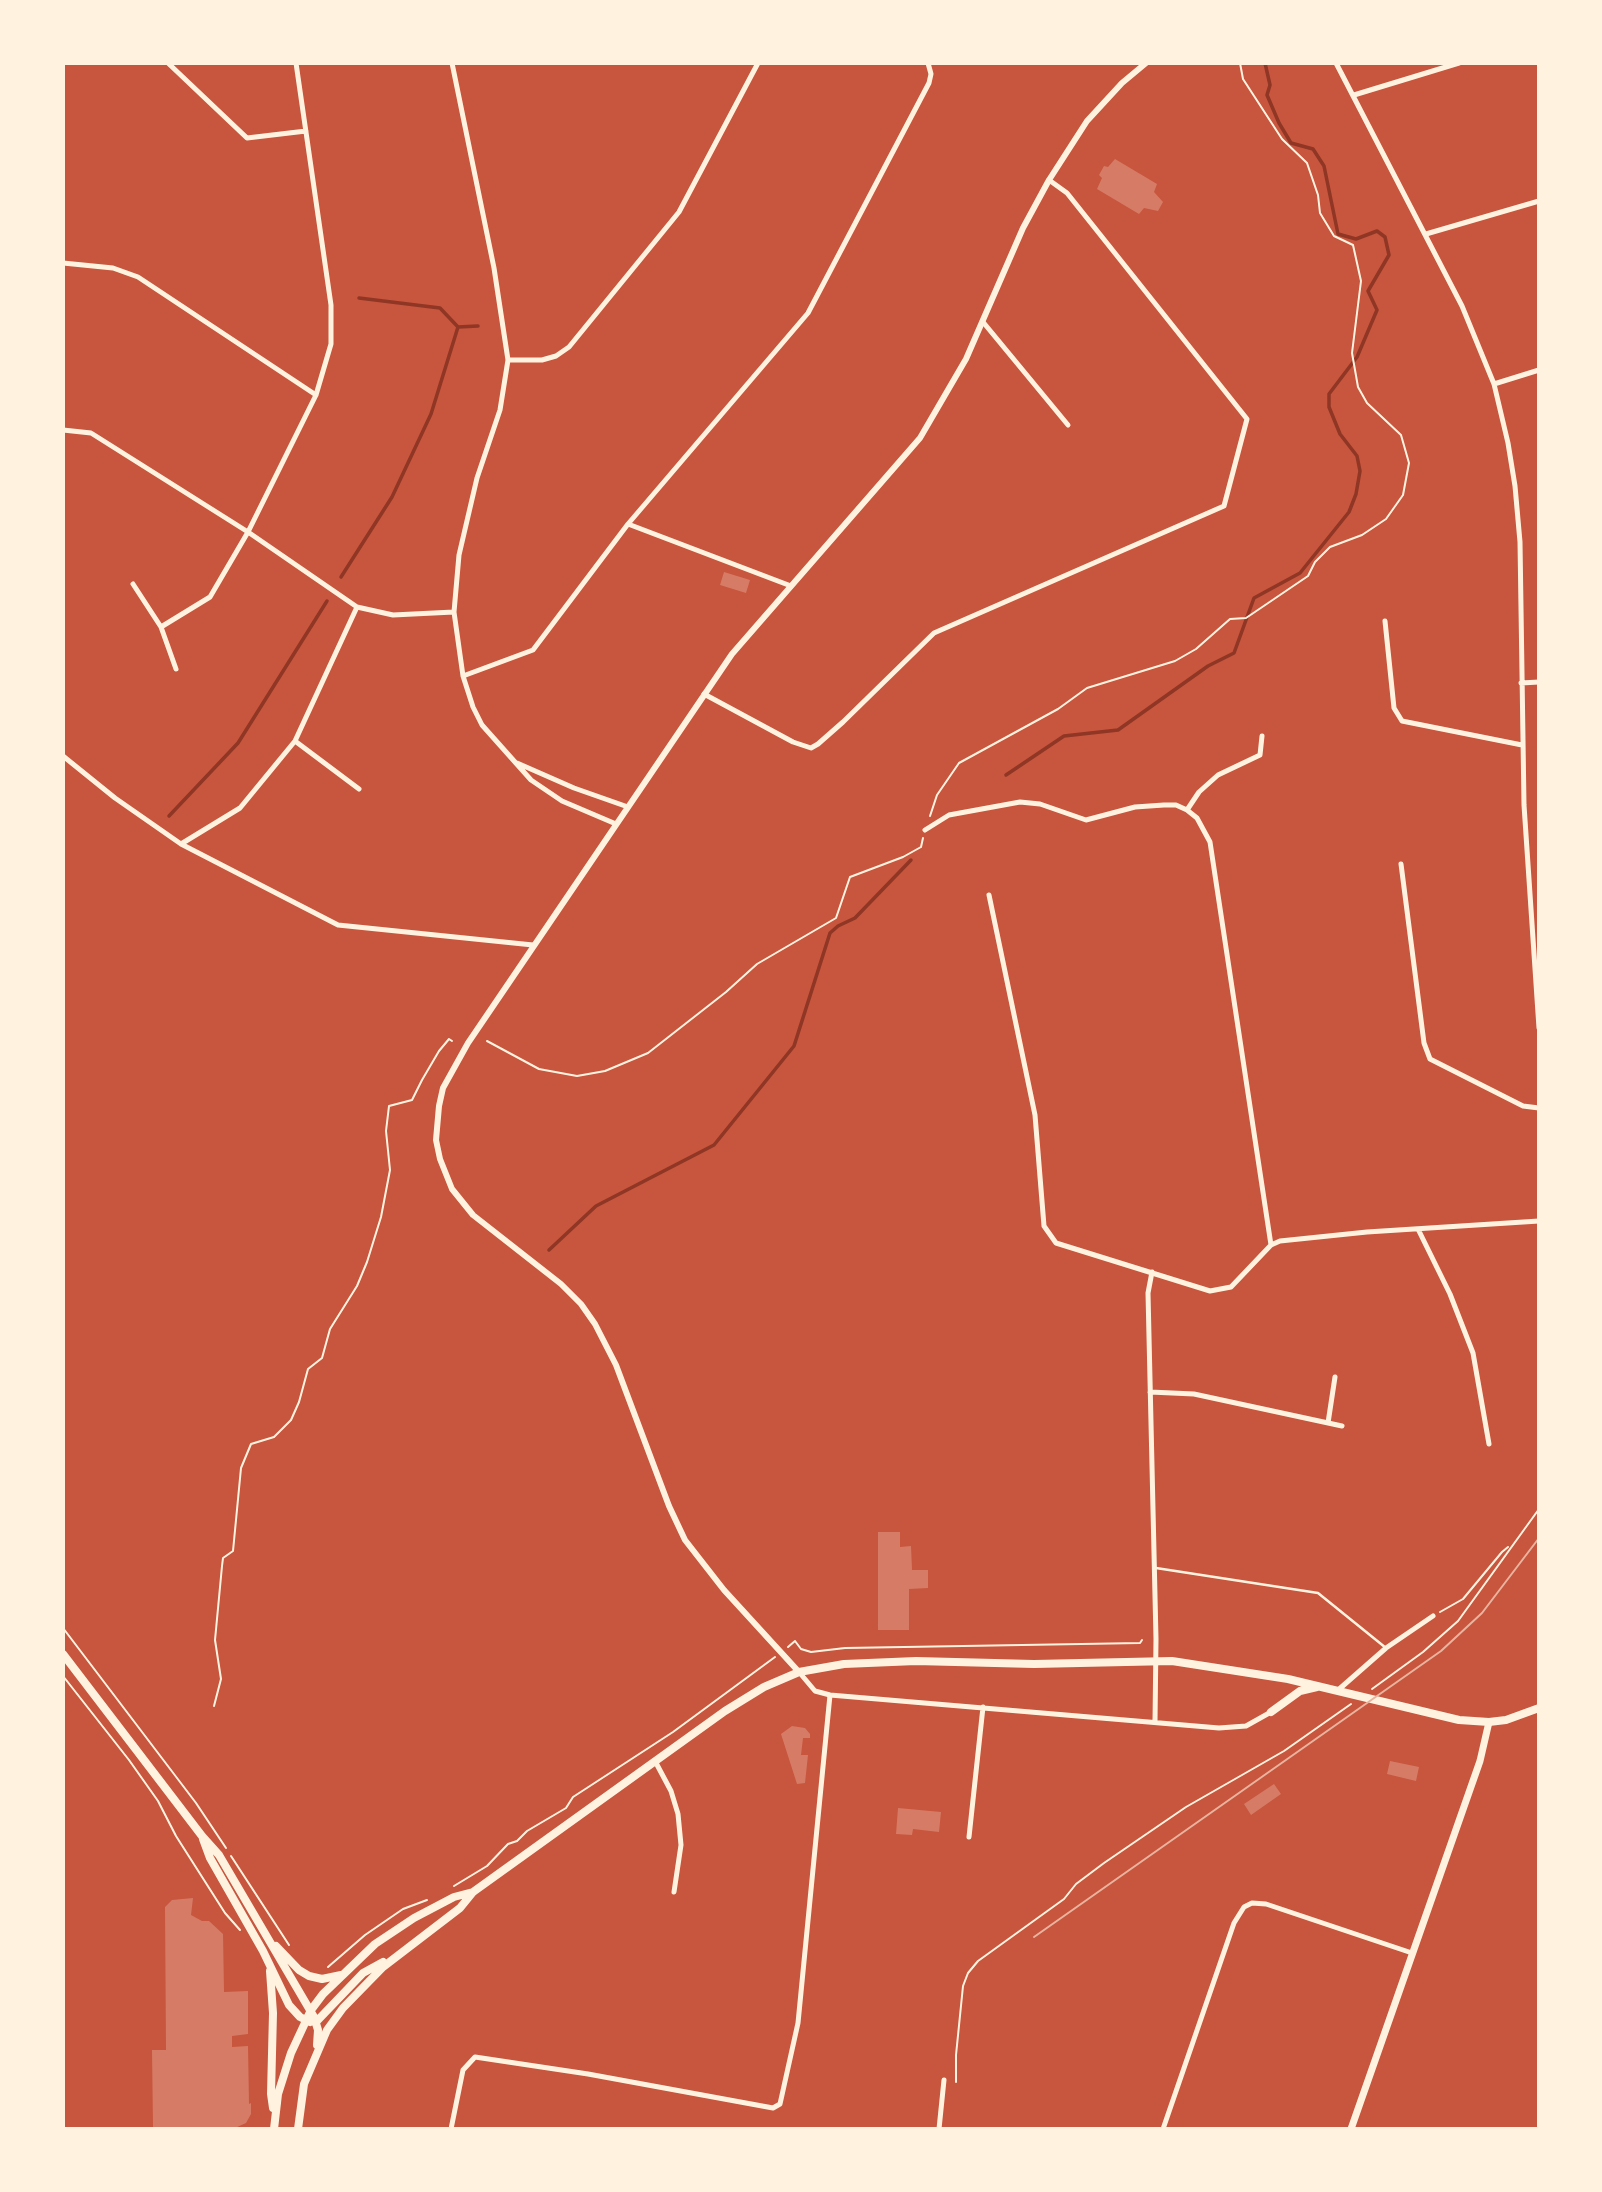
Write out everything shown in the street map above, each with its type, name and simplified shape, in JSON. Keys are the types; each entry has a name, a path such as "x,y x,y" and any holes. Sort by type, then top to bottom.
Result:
{"highway":[{"path":"63,1654 219,1855 311,2010 316,2022 316,2052"},
{"path":"316,2022 363,1973 395,1956 460,1908 473,1892 655,1761 745,1698 783,1678 818,1667 916,1661 1034,1664 1156,1661 1204,1664 1288,1679 1450,1719 1489,1722 1506,1720 1539,1708"},
{"path":"1271,1712 1300,1691 1320,1687"},
{"path":"202,1836 210,1858 253,1931 289,2005 306,2020 316,2022"},
{"path":"274,2129 278,2094 285,2071 311,2010 375,1944 414,1918 454,1897 473,1892"},
{"path":"271,1942 299,1970 309,1976 326,1979 344,1973"},
{"path":"298,2129 301,2095 327,2030 343,2008 395,1956"},
{"path":"270,1968 273,2014 271,2094 275,2118"}],"main road":[{"path":"1351,2129 1480,1761 1489,1722"}],"street":[{"path":"167,63 247,138 306,131"},
{"path":"161,627 210,597 248,532 316,395 331,344 331,307 296,63"},
{"path":"452,63 494,268 508,360 500,410 477,478 458,555 454,612 463,676 482,725 531,780 562,801 616,824"},
{"path":"508,360 542,359 556,356 569,347 679,212 758,63"},
{"path":"463,676 533,650 628,524 808,313 929,83 932,74 928,63"},
{"path":"1146,63 1122,83 1087,121 1049,180 1023,228 951,388 920,438 732,654 461,1054 443,1087 436,1140 452,1189 473,1215 561,1284 581,1304 595,1324 616,1364 669,1506 685,1539 724,1590 815,1691 830,1695 1234,1728 1254,1722 1271,1712"},
{"path":"1336,63 1462,306 1494,384 1508,443 1519,524 1522,745 1539,1028"},
{"path":"1354,96 1459,63"},
{"path":"704,694 793,742 811,748 844,722 934,633 1224,506 1247,419 1067,193 1049,180"},
{"path":"1426,234 1539,201"},
{"path":"63,263 113,268 138,277 316,395"},
{"path":"983,322 1068,425"},
{"path":"1494,384 1539,370"},
{"path":"63,430 91,433 248,532 357,607 393,615 454,612"},
{"path":"628,524 791,586"},
{"path":"133,584 161,627 176,669"},
{"path":"181,844 240,807 295,741 357,607"},
{"path":"1385,621 1394,708 1402,721 1522,745"},
{"path":"1521,683 1539,682"},
{"path":"1187,810 1199,792 1218,775 1260,755 1262,736"},
{"path":"295,741 359,789"},
{"path":"63,756 115,798 181,844 338,925 533,945"},
{"path":"512,760 553,780 628,807"},
{"path":"925,830 948,815 1015,802 1040,804 1086,820 1152,805 1176,805 1187,810 1203,827 1210,842 1271,1245"},
{"path":"1401,864 1424,1043 1430,1059 1523,1106 1539,1108"},
{"path":"989,895 1035,1115 1044,1226 1050,1237 1064,1247 1152,1272 1203,1291 1225,1290 1238,1281 1271,1245 1280,1241 1303,1237 1539,1221"},
{"path":"1418,1229 1450,1294 1472,1353 1489,1444"},
{"path":"1152,1272 1148,1293 1155,1722"},
{"path":"1328,1423 1335,1377"},
{"path":"1150,1392 1194,1394 1342,1426"},
{"path":"1337,1691 1386,1648 1433,1616"},
{"path":"451,2129 463,2070 475,2057 588,2074 773,2108 780,2104 798,2023 830,1695"},
{"path":"969,1837 983,1707"},
{"path":"655,1761 671,1791 678,1814 681,1845 674,1892"},
{"path":"1163,2129 1234,1923 1247,1905 1266,1904 1412,1954"},
{"path":"939,2129 944,2080"}],"lane":[{"path":"1154,1568 1318,1593 1386,1648"}],"path":[{"path":"487,1041 539,1069 577,1076 605,1071 648,1053 757,964 836,918 849,877 903,857 921,847 936,795 959,763 1058,709 1087,688 1175,661 1196,649 1230,619 1246,618 1308,576 1315,562 1330,547 1362,535 1385,519 1403,495 1409,463 1401,435 1360,394 1352,353 1361,281 1353,245 1334,236 1320,214 1318,195 1307,163 1282,139 1244,79 1240,63"},
{"path":"214,1706 221,1679 215,1640 222,1566 223,1558 233,1551 241,1468 251,1444 274,1437 291,1420 308,1369 321,1358 328,1334 357,1286 381,1217 390,1170 386,1131 389,1106 412,1100 439,1051 449,1039 452,1041"},
{"path":"1371,1690 1423,1652 1458,1621 1539,1510"},
{"path":"1433,1616 1463,1599 1502,1552 1512,1545"},
{"path":"63,1628 208,1820 290,1948"},
{"path":"795,1642 801,1649 811,1652 845,1648 1140,1643 1142,1640"},
{"path":"508,1844 517,1841 527,1831 566,1808 573,1797 673,1732 761,1667"},
{"path":"63,1676 158,1801 176,1836 225,1913 246,1939"},
{"path":"956,2082 963,1986 968,1973 978,1961 1064,1899 1076,1884 1104,1863 1186,1807 1284,1751 1350,1705"}],"building":[{"path":"1115,159 1157,184 1154,192 1163,202 1158,211 1144,208 1139,214 1097,189 1102,178 1099,175 1104,166 1108,167"},
{"path":"724,572 750,580 746,593 720,585"},
{"path":"878,1532 900,1532 900,1547 911,1546 912,1570 928,1570 928,1588 909,1589 909,1630 878,1630"},
{"path":"792,1726 805,1728 810,1734 810,1738 803,1738 801,1755 808,1755 805,1783 797,1784 781,1734"},
{"path":"1390,1761 1419,1767 1416,1781 1387,1774"},
{"path":"1274,1784 1281,1794 1251,1815 1244,1804"},
{"path":"898,1808 941,1812 939,1832 913,1829 912,1835 896,1834"},
{"path":"193,1898 191,1915 202,1921 209,1921 223,1934 224,1992 248,1991 248,2034 232,2036 232,2047 248,2046 251,2114 246,2123 235,2128 153,2127 152,2050 166,2050 165,1907 172,1900"}],"waterway":[{"path":"1006,775 1064,736 1118,730 1208,666 1234,653 1254,598 1300,573 1349,512 1356,494 1360,471 1357,456 1340,434 1329,407 1329,394 1357,357 1377,310 1368,291 1389,255 1385,237 1377,231 1356,239 1338,234 1324,166 1313,149 1291,143 1279,123 1267,95 1270,85 1265,63"},
{"path":"359,298 440,308 458,327"},
{"path":"341,577 392,497 431,414 458,327 478,326"},
{"path":"169,816 238,743 327,601"},
{"path":"549,1250 596,1206 714,1145 794,1046 830,933 855,918 911,860"}],"tram line":[{"path":"1034,1937 1441,1651 1482,1613 1539,1538"}]}
